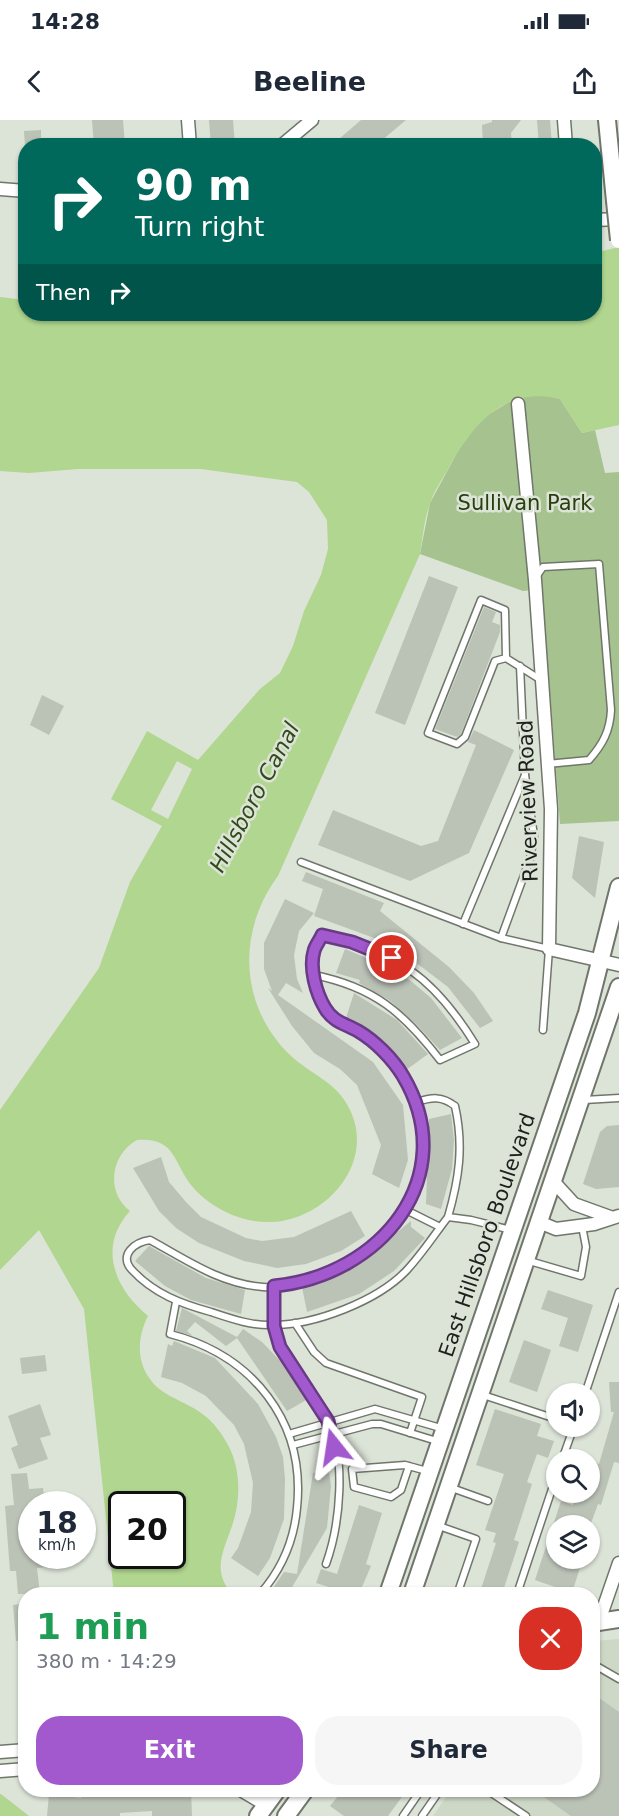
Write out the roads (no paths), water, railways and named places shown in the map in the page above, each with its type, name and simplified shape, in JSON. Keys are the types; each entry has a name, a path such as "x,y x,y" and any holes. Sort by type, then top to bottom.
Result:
{"main road":[{"path":"607,120 619,240"},
{"name":"East Hillsboro Boulevard","path":"390,1587 602,961 619,887"},
{"path":"414,1587 619,987"},
{"path":"539,1222 532,1195 551,1116"},
{"path":"512,1230 521,1239 508,1287 512,1299"},
{"path":"600,1621 619,1619"},
{"path":"268,1812 282,1805 280,1797"},
{"path":"286,1816 300,1797"}],"street":[{"path":"188,120 189,138"},
{"path":"291,138 312,120"},
{"path":"564,120 565,138"},
{"path":"0,189 18,190"},
{"path":"602,220 619,219"},
{"name":"Riverview Road","path":"518,404 535,580 548,764 552,851 549,949"},
{"path":"549,949 619,965"},
{"path":"553,1181 574,1204 615,1217"},
{"path":"539,1222 556,1229 582,1226 615,1217"},
{"path":"600,1609 619,1563"},
{"path":"0,1752 18,1751"},
{"path":"0,1772 18,1770"},
{"path":"250,1797 268,1812"}],"lane":[{"path":"535,580 543,567 599,564 611,710 610,727 600,747 589,760 548,764"},
{"path":"506,658 506,610 481,600 428,733 457,744 465,737 495,661 506,658 542,680"},
{"path":"501,938 530,859 534,837 525,775 520,666"},
{"path":"463,924 525,775"},
{"path":"302,862 501,938 549,949 543,1030"},
{"path":"314,975 358,987 381,999 419,1032 440,1060 475,1044 455,1012 431,985 406,965 378,952 322,935 313,951 314,975 317,993 327,1011 340,1023 358,1030 376,1044 402,1074 417,1102 422,1142 421,1169 417,1189 405,1210 392,1227 363,1254 320,1275 293,1284 263,1287 218,1276 182,1260 150,1240 139,1242 130,1248 127,1259 130,1268 176,1302 249,1324 274,1326 295,1323 333,1313 369,1298 404,1273 448,1217 461,1161 460,1127 455,1106 446,1099 434,1097 417,1102"},
{"path":"580,1100 619,1098"},
{"path":"405,1210 440,1227"},
{"path":"448,1217 512,1230"},
{"path":"526,1259 581,1276 586,1247 582,1226"},
{"path":"274,1286 274,1326 280,1347 328,1421 332,1434 337,1461 338,1512 334,1540 326,1564"},
{"path":"589,1383 619,1292"},
{"path":"176,1302 170,1334 194,1340 216,1351 248,1373 268,1397 293,1445 298,1496 295,1529 286,1558 265,1587"},
{"path":"295,1323 314,1352 326,1363 422,1397 410,1433"},
{"path":"480,1394 546,1416"},
{"path":"289,1434 375,1409 415,1420 442,1436"},
{"path":"293,1445 372,1424 381,1424 410,1433 442,1436"},
{"path":"409,1466 401,1490 391,1497 354,1487 352,1468 409,1466 430,1472"},
{"path":"448,1487 488,1501"},
{"path":"519,1587 547,1503"},
{"path":"436,1525 476,1539 460,1587"},
{"path":"600,1668 619,1679"},
{"path":"403,1816 417,1797"},
{"path":"422,1816 435,1797"},
{"path":"498,1797 526,1816"}],"water":[{"name":"Hillsboro Canal","path":"619,247 619,425 582,433 560,399 540,396 522,398 506,404 491,413 467,439 433,496 426,516 420,554 278,876 255,920 250,944 249,967 260,1013 272,1035 289,1054 330,1084 344,1099 356,1128 356,1148 351,1167 341,1184 327,1199 310,1211 291,1219 271,1222 238,1217 207,1201 191,1185 172,1152 159,1142 137,1140 128,1146 121,1154 114,1174 117,1194 130,1211 114,1239 112,1253 114,1267 127,1293 148,1316 140,1347 144,1368 156,1386 200,1412 218,1429 226,1441 235,1464 238,1485 237,1506 221,1560 222,1577 227,1587 113,1587 111,1569 186,1569 186,1491 108,1491 108,1537 84,1309 39,1230 0,1270 0,1110 99,968 130,882 162,826 111,799 147,731 198,760 260,689 280,673 321,575 328,549 327,520 309,492 297,482 201,469 78,469 29,473 0,471 0,297 18,299 18,321 602,321 602,251","holes":["177,761 192,769 168,819 151,810"]},
{"path":"1,1794 29,1816 0,1816"}],"park label":[{"name":"Sullivan Park","path":"525,503"}]}
